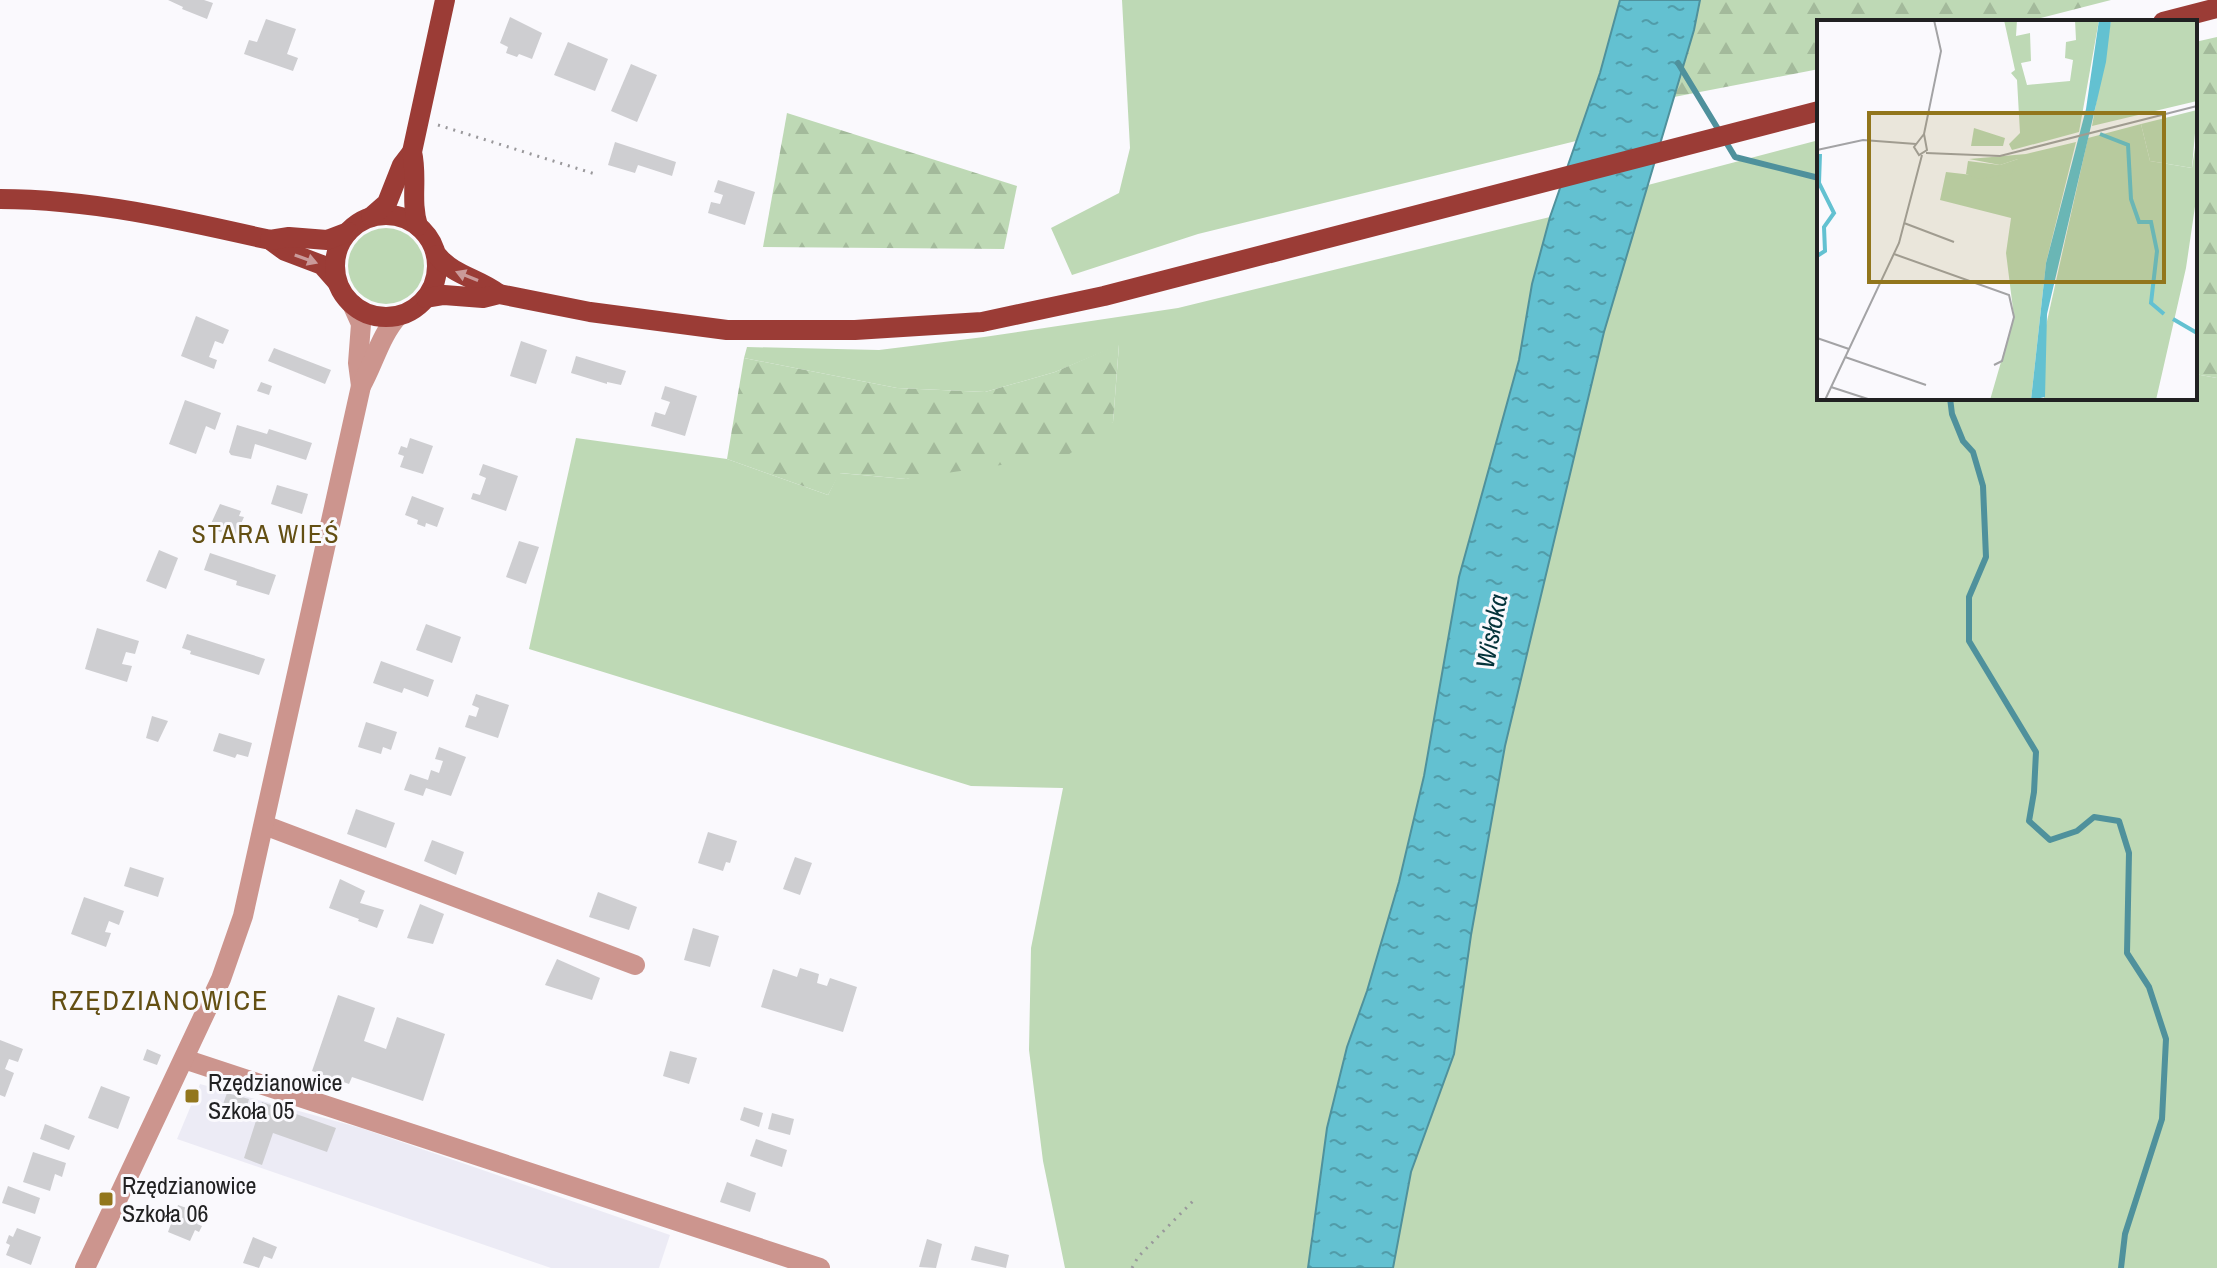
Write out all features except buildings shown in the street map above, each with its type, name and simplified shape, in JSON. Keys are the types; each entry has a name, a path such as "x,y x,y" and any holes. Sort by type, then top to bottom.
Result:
{"main road":[{"path":"418,226 412,208 415,167 412,152 445,0"},
{"path":"2171,20 2217,8"},
{"path":"426,298 444,295 483,298 499,294 590,312 727,330 855,330 982,322 1104,296 1817,112"},
{"path":"0,199 85,204 145,213 270,240 289,237 327,240 348,232 387,203 402,165 412,152"},
{"path":"371,217 397,216 418,226 427,234 437,255 449,269 486,284 499,294"},
{"path":"337,282 336,255 348,232"},
{"path":"270,240 285,251 322,265 352,304 375,316 398,316 409,312 426,298 436,278 437,255"}],"street":[{"path":"352,304 361,324 358,363 361,386"},
{"path":"85,1268 221,979 243,916 361,386 372,367 386,329 398,316"},
{"path":"264,825 635,965"},
{"path":"184,1059 820,1268"}],"path":[{"path":"419,119 595,174"},
{"path":"1132,1268 1138,1257 1193,1201"}],"shaded area":[{"path":"200,1084 361,1128 670,1235 659,1268 551,1268 177,1139"}],"green space":[{"path":"1122,0 1620,0 1600,73 1576,141 1198,234 1072,275 1051,228 1119,193 1130,148"},
{"path":"1700,0 2111,0 2033,20 1817,20 1817,69 1674,97"},
{"path":"2217,37 2217,378 2197,374 2197,42"},
{"path":"787,113 1017,186 1004,249 763,247"},
{"path":"1817,141 1817,400 2197,400 2197,374 2217,378 2217,1268 1393,1268 1411,1172 1454,1054 1471,935 1505,746 1604,332 1648,185"},
{"path":"1550,217 1532,284 1519,360 1459,577 1424,776 1399,882 1347,1047 1312,1231 1308,1268 1065,1268 1043,1161 1029,1050 1031,948 1063,788 971,786 529,649 576,438 727,459 828,495 839,473 906,479 1113,422 1119,345 1055,372 985,392 897,388 744,358 747,347 879,350 1178,308"},
{"path":"379,228 393,228 407,234 418,245 424,266 421,281 413,293 393,304 379,304 365,298 354,287 348,273 348,259 354,245 365,234"},
{"path":"1119,344 1113,422 1068,455 906,479 840,473 828,495 727,459 744,358 897,388 985,392 1055,372"}],"water":[{"name":"Wisłoka","path":"1620,0 1700,0 1694,30 1604,332 1505,746 1471,935 1454,1054 1411,1172 1393,1268 1308,1268 1327,1128 1347,1047 1399,882 1424,776 1459,577 1519,360 1532,284 1550,217 1600,73"}],"waterway":[{"path":"1678,63 1735,157 1817,178"},
{"path":"1950,400 1952,414 1963,441 1973,452 1983,486 1986,557 1969,597 1969,641 2036,752 2029,821 2050,840 2077,831 2094,817 2119,821 2129,853 2127,953 2149,987 2166,1039 2162,1119 2125,1234 2121,1268"}],"place":[{"name":"Rzędzianowice Szkoła 05","path":"192,1096"},
{"name":"Rzędzianowice Szkoła 06","path":"106,1199"}],"district":[{"name":"STARA WIEŚ","path":"266,533"},
{"name":"RZĘDZIANOWICE","path":"160,1000"}]}
